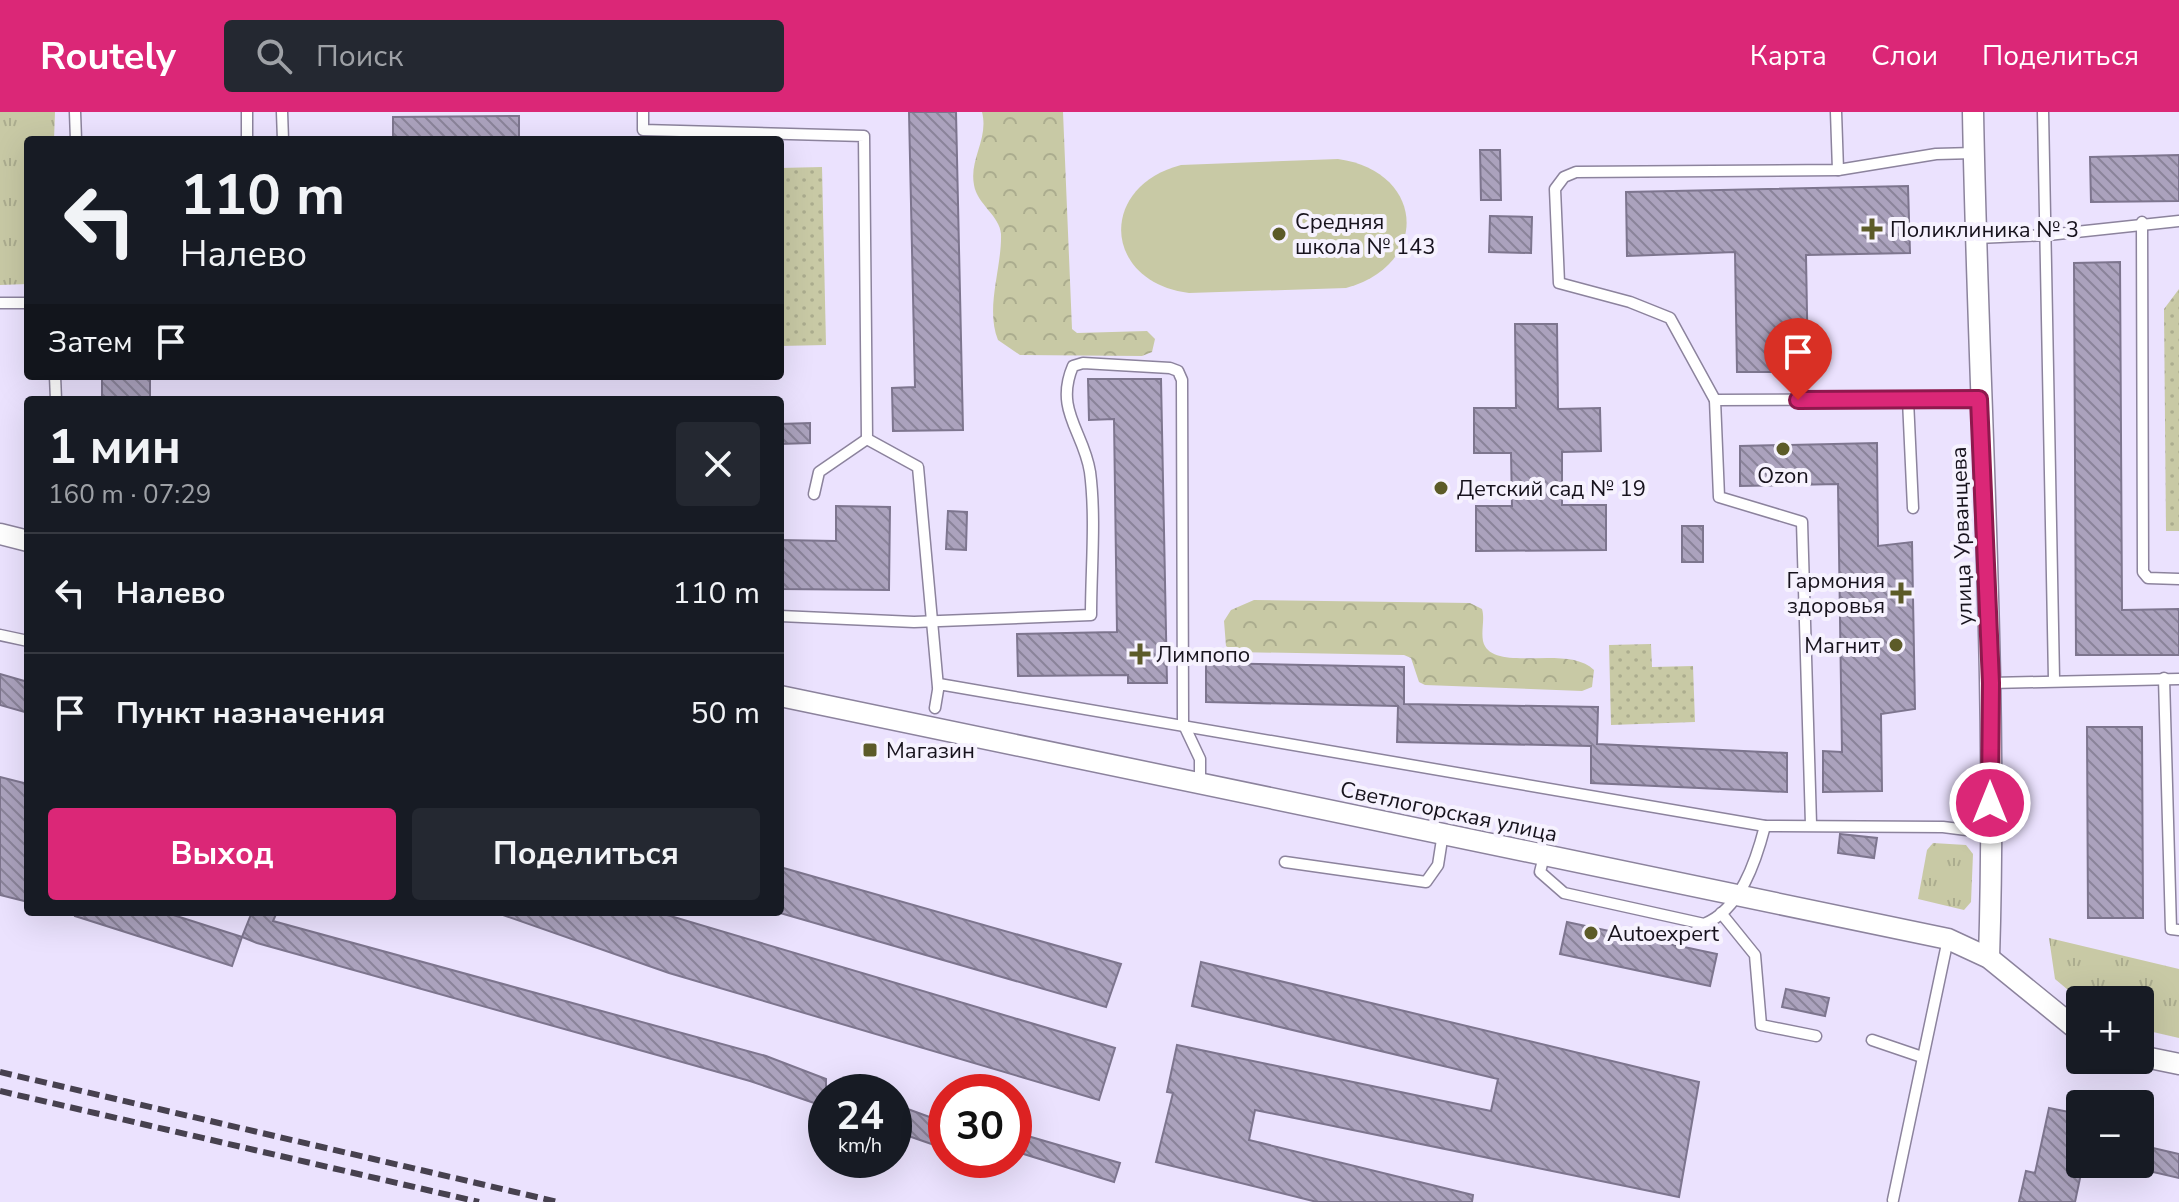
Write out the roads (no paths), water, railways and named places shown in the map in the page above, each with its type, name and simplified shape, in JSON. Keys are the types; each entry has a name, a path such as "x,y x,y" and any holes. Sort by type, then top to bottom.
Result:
{"street":[{"name":"улица Урванцева","path":"1973,112 1979,399 1991,683 1989,958"},
{"path":"0,534 24,540"},
{"name":"Светлогорская улица","path":"784,697 1200,784 1444,831 1544,856 1948,939 1989,958 2066,1021"},
{"path":"2154,1059 2179,1064"}],"lane":[{"path":"75,112 76,136"},
{"path":"247,112 247,136"},
{"path":"282,112 283,136"},
{"path":"643,112 643,130 864,136 867,439"},
{"path":"1836,112 1838,170"},
{"path":"2043,112 2048,235 2054,679"},
{"path":"1811,824 1802,522 1719,497 1715,400 1670,318 1630,302 1559,283 1555,189 1564,177 1576,172 1838,170 1936,154 1974,153"},
{"path":"1977,238 2048,235 2142,222 2179,221"},
{"path":"2142,222 2143,572 2148,578 2179,579"},
{"path":"0,303 24,303"},
{"path":"784,616 934,621 1091,615 1090,470 1067,412 1068,376 1073,366 1083,363 1178,371 1182,380 1183,723 1200,759 1200,784"},
{"path":"1715,400 1979,399"},
{"path":"1908,400 1913,508"},
{"path":"814,494 819,472 867,439"},
{"path":"867,439 918,467 939,684 930,727"},
{"path":"0,635 24,640"},
{"path":"2164,678 2171,929 2179,930"},
{"path":"1991,683 2054,679 2179,679"},
{"path":"939,684 1183,723 1291,746 1765,826 1943,827 1990,833"},
{"path":"1544,856 1540,872 1564,893 1704,924 1716,920 1736,896 1757,857 1765,826"},
{"path":"1285,862 1426,882 1438,865 1444,831"},
{"path":"1721,913 1755,955 1761,1025 1816,1036"},
{"path":"1893,1200 1948,939"},
{"path":"1872,1040 1922,1057"}],"railway":[{"path":"0,1072 558,1202"},
{"path":"0,1091 479,1202"}],"place":[{"name":"Поликлиника № 3","path":"1872,229"},
{"name":"Средняя школа № 143","path":"1279,234"},
{"name":"Ozon","path":"1783,449"},
{"name":"Детский сад № 19","path":"1441,488"},
{"name":"Гармония здоровья","path":"1901,593"},
{"name":"Магнит","path":"1896,645"},
{"name":"Лимпопо","path":"1140,654"},
{"name":"Магазин","path":"870,750"},
{"name":"Autoexpert","path":"1591,933"}]}
